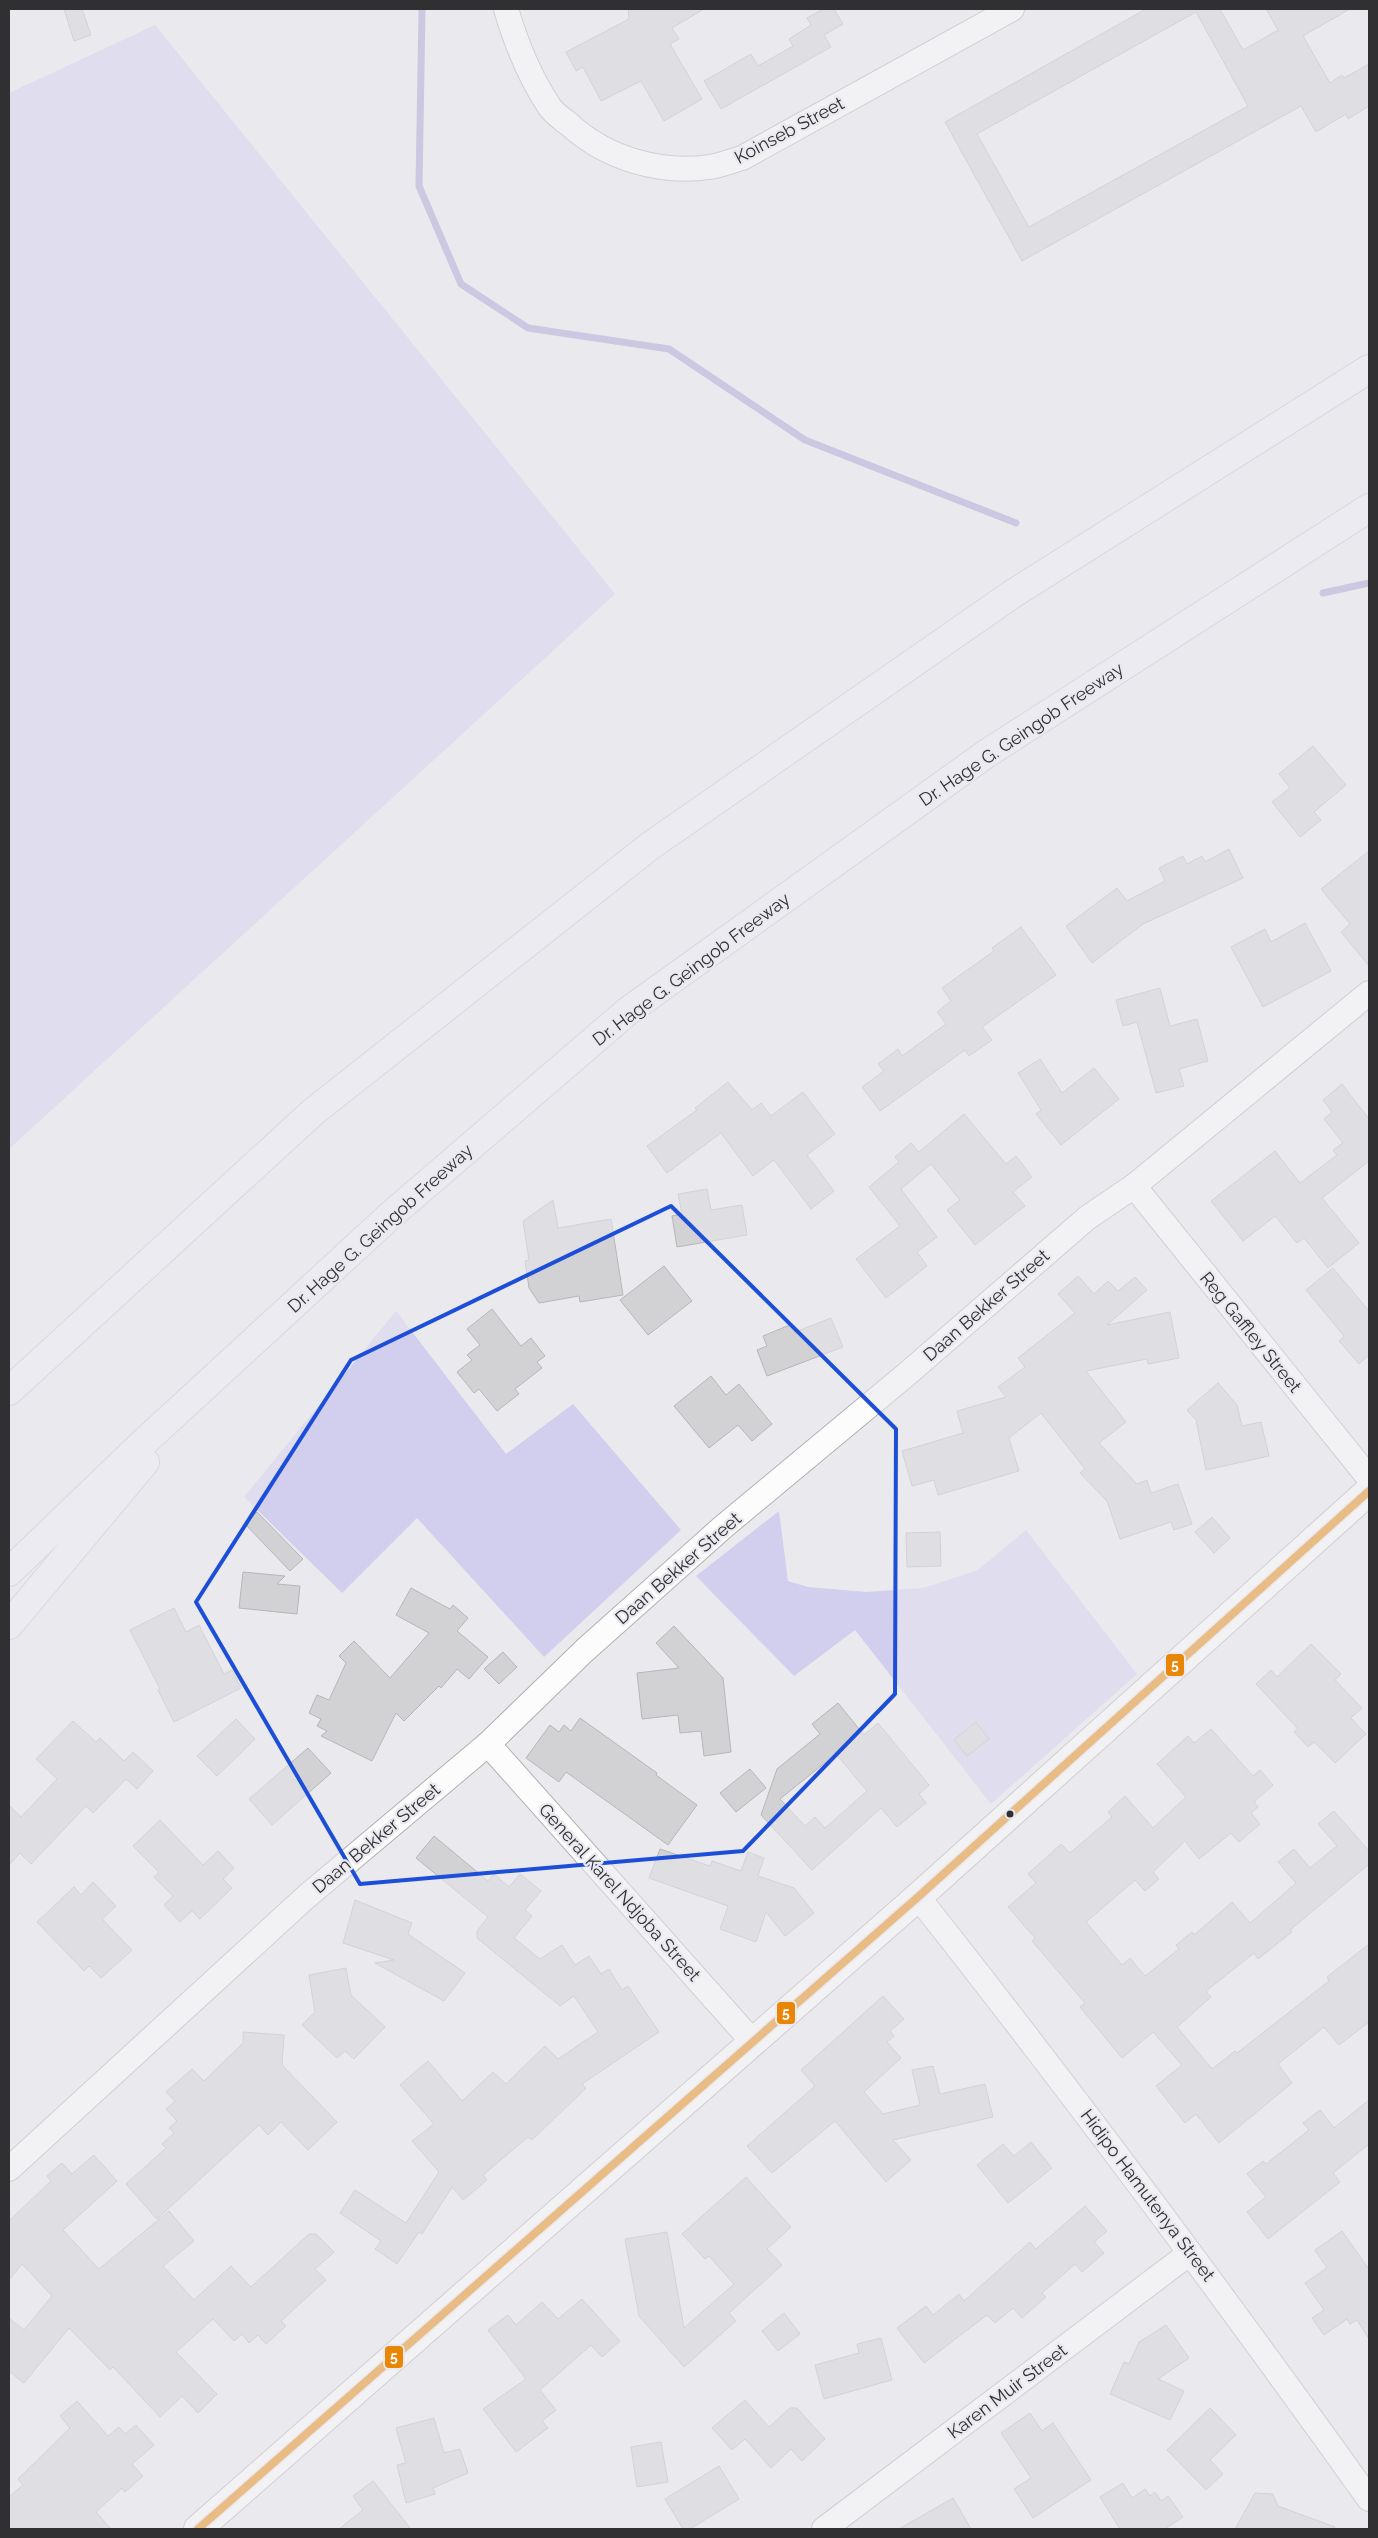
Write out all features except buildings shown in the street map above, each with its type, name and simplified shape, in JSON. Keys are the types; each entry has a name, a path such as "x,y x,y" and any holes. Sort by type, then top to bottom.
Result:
{"highway":[{"path":"9,1391 313,1112 650,846 1011,595 1369,369"},
{"name":"Dr. Hage G. Geingob Freeway","path":"9,1572 221,1371 392,1214 628,1011 986,754 1369,508"},
{"path":"9,1625 221,1371"}],"street":[{"name":"Koinseb Street","path":"506,9 530,76 550,108 587,141 609,152 637,162 671,169 710,167 742,158 1012,9"},
{"name":"Daan Bekker Street","path":"9,2169 306,1897 488,1744 584,1650 723,1527 907,1374 1087,1218 1134,1186 1369,993"},
{"name":"Reg Gaffley Street","path":"1134,1186 1369,1478"},
{"path":"198,2529 918,1897 1369,1490"},
{"name":"General Karel Ndjoba Street","path":"488,1744 752,2041"},
{"name":"Hidipo Hamutenya Street","path":"918,1897 1046,2058 1369,2499"},
{"name":"Karen Muir Street","path":"824,2529 1190,2253"}],"highlighted area":[{"path":"671,1206 896,1429 895,1694 743,1851 360,1884 196,1602 351,1360"}],"shaded area":[{"path":"155,25 615,594 9,1149 9,93"},
{"path":"396,1311 506,1454 573,1404 681,1530 544,1657 417,1518 342,1593 244,1497"},
{"path":"779,1511 788,1581 808,1587 866,1592 923,1588 978,1570 1026,1530 1137,1674 991,1804 855,1630 794,1676 696,1576"}],"waterway":[{"path":"422,9 419,186 461,284 528,328 669,349 805,440 1016,523"},
{"path":"1323,593 1369,583"}],"transit line":[{"name":"5","path":"198,2529 918,1897 1369,1491"}]}
